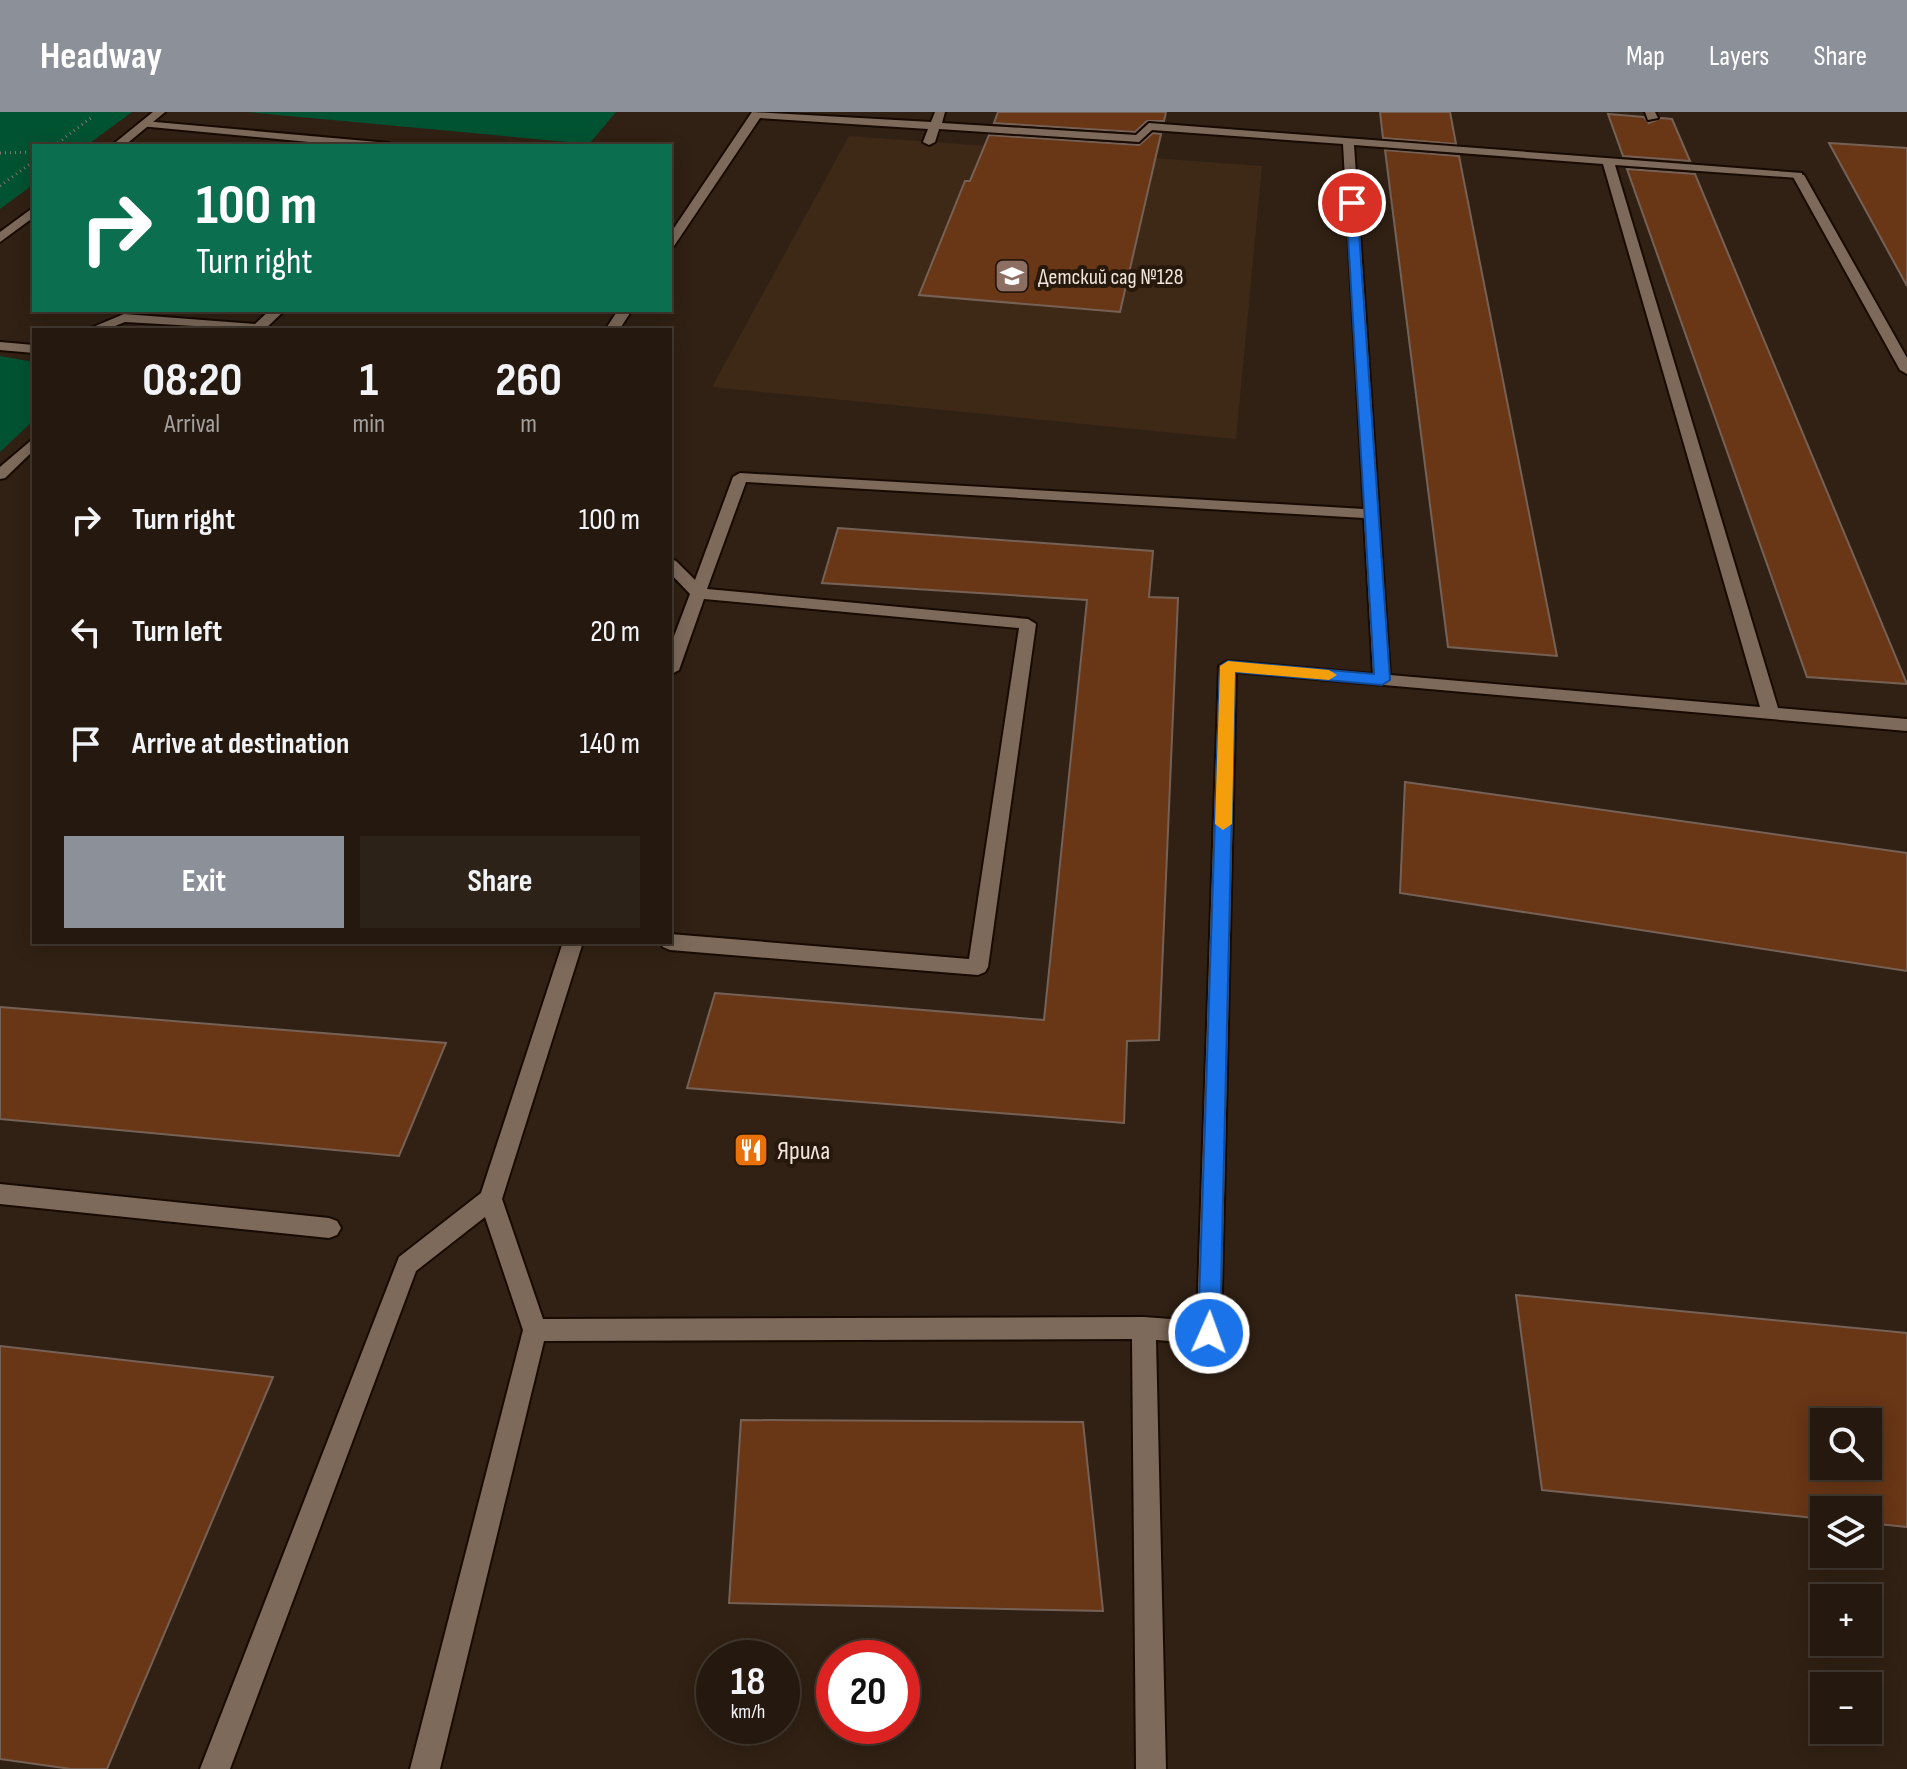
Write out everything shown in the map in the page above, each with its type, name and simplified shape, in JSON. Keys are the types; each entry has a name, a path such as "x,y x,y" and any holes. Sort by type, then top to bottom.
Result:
{"street":[{"path":"119,144 160,112"},
{"path":"672,240 757,113 938,118 1139,139 1149,126 1608,160 1665,160 1798,175 1907,370"},
{"path":"929,142 938,118"},
{"path":"144,124 367,144"},
{"path":"1348,141 1382,680"},
{"path":"1608,160 1771,714"},
{"path":"0,238 32,213"},
{"path":"98,328 124,318 258,328 276,312"},
{"path":"0,346 32,349"},
{"path":"0,475 32,444"},
{"path":"672,664 740,477 1371,514"},
{"path":"672,566 698,593 1028,624 978,967 672,942"},
{"path":"535,1330 1144,1328 1209,1333 1228,666 1907,725"},
{"path":"215,1769 407,1264 491,1199 572,944"},
{"path":"0,1194 329,1228"},
{"path":"425,1769 535,1330 491,1199"},
{"path":"1144,1328 1151,1769"}],"path":[{"path":"57,144 99,112"},
{"path":"0,153 32,152"},
{"path":"0,186 32,162"}],"shaded area":[{"name":"Детский сад №128","path":"849,136 1262,166 1236,439 712,387"}],"green space":[{"path":"0,112 132,112 89,144 32,144 32,185 0,209"},
{"path":"247,112 616,112 589,144"},
{"path":"0,356 32,362 32,422 0,452"}],"building":[{"path":"998,112 1166,112 1164,121 1147,121 1135,132 994,123"},
{"path":"1380,112 1450,112 1456,144 1383,138"},
{"path":"1608,114 1644,117 1649,123 1661,118 1672,119 1690,161 1623,156"},
{"path":"1153,133 1161,134 1120,312 919,295 965,181 970,181 989,135 1139,145"},
{"path":"1829,143 1907,148 1907,286"},
{"path":"1385,150 1459,156 1557,656 1448,647"},
{"path":"1627,169 1695,174 1907,684 1807,677"},
{"path":"838,528 1153,551 1149,597 1178,598 1159,1040 1127,1041 1124,1123 687,1088 715,993 1044,1020 1087,600 822,583"},
{"path":"1405,782 1907,853 1907,971 1400,893"},
{"path":"0,1007 446,1043 399,1156 0,1119"},
{"path":"1516,1295 1907,1333 1907,1527 1882,1524 1882,1496 1810,1496 1810,1518 1542,1490"},
{"path":"0,1346 273,1377 107,1769 71,1769 0,1759"},
{"path":"741,1420 1083,1422 1103,1611 729,1603"}],"slow traffic":[{"path":"1223,824 1228,666 1329,675"}],"place":[{"name":"Детский сад №128","path":"1012,276"},
{"name":"Ярила","path":"751,1150"}],"route":[{"path":"1209,1333 1228,666 1382,680 1352,203"}]}
